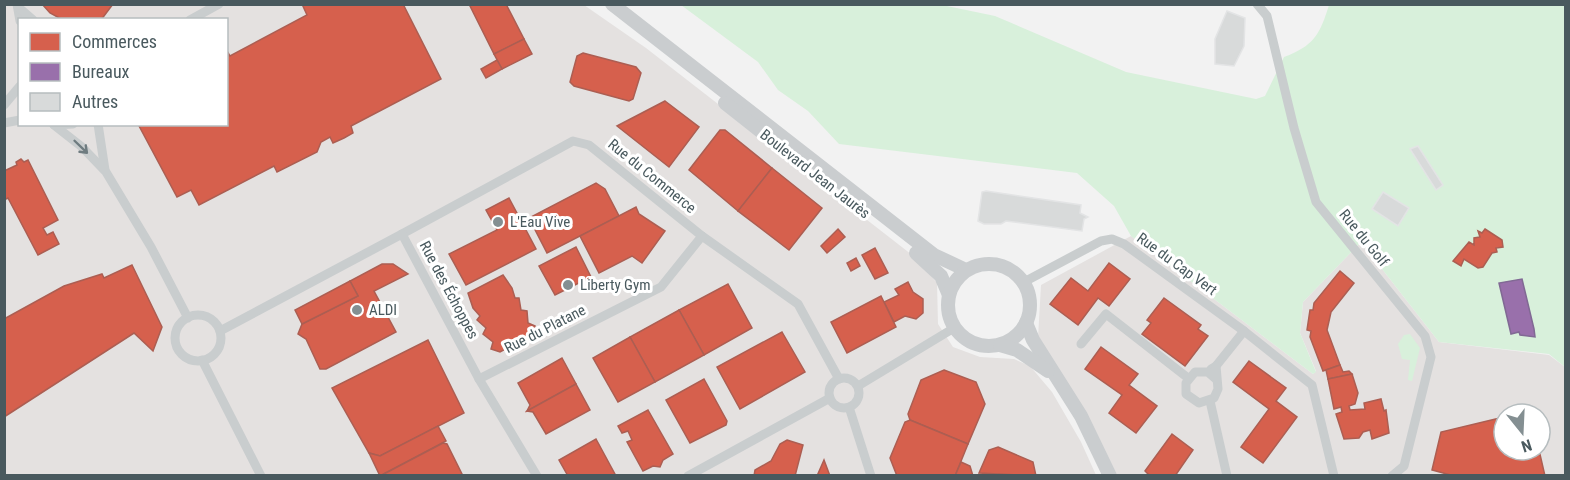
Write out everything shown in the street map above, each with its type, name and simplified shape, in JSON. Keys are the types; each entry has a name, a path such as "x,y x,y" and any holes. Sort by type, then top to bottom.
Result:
{"street":[{"path":"194,18 219,4"},
{"name":"Boulevard Jean Jaurès","path":"612,4 934,255 966,270"},
{"name":"Rue du Golf","path":"1257,4 1267,16 1294,128 1316,202 1420,329 1430,347 1431,357 1404,466 1392,476"},
{"path":"18,6 31,18"},
{"name":"Boulevard Jean Jaurès","path":"678,55 692,74 742,117 932,265 941,276 949,295"},
{"path":"4,105 18,88"},
{"path":"54,126 82,147 106,172 152,248 188,318"},
{"path":"98,126 106,172"},
{"name":"Rue du Commerce","path":"402,234 573,141 589,145 702,236 798,304 840,379"},
{"name":"Rue des Échoppes","path":"220,331 402,234 479,380 537,476"},
{"name":"Rue du Platane","path":"479,380 661,287 702,236"},
{"name":"Rue du Cap Vert","path":"1024,282 1101,241 1112,239 1124,244 1244,330 1312,385 1334,476"},
{"path":"1000,345 1020,333 1026,323 1031,302 1024,282 1004,266 978,265 966,270 952,285 949,295 949,318 954,328 975,344 1000,345 1017,350 1055,376"},
{"path":"1081,344 1106,314 1188,378"},
{"path":"203,316 210,319 220,331 219,347 209,358 201,360 187,358 177,347 178,327 188,318 203,316"},
{"path":"1026,323 1033,339 1081,416 1110,476"},
{"path":"858,386 954,328"},
{"path":"1216,366 1216,394 1210,401 1199,403 1190,398 1185,388 1188,378 1195,372 1216,366 1244,330"},
{"path":"201,360 261,476"},
{"path":"1204,371 1215,379"},
{"path":"830,398 832,384 840,379 848,378 858,386"},
{"path":"830,398 840,407 849,407 858,399 858,386"},
{"path":"688,476 830,398"},
{"path":"1210,401 1227,476"},
{"path":"849,407 871,476"}],"shaded area":[{"path":"4,5 584,5 646,48 916,258 937,283 938,324 953,347 980,357 1014,359 1030,366 1052,392 1081,442 1096,475 5,475"},
{"path":"1131,236 1313,374 1316,371 1300,333 1303,302 1361,242 1439,342 1549,355 1565,367 1565,475 1117,475 1080,403 1038,338 1041,285"}],"green space":[{"path":"681,5 942,5 995,16 1126,72 1256,99 1265,96 1284,57 1302,48 1314,38 1329,5 1565,5 1565,367 1549,354 1439,342 1361,242 1303,302 1300,333 1316,372 1313,374 1131,236 1114,206 1077,173 839,144 808,111 778,90 758,62"},
{"path":"1410,334 1420,348 1412,381 1408,380 1410,360 1402,359 1398,344 1404,335"}],"building: Commerces":[{"path":"42,4 113,4 102,18 59,18 50,13"},
{"path":"302,4 403,4 441,79 351,126 353,133 344,138 333,143 330,137 321,142 317,152 277,172 274,166 199,205 191,190 177,197 139,126 228,126 228,52 230,56 307,15"},
{"path":"469,4 506,4 524,39 494,54"},
{"path":"524,39 532,54 502,69 494,54"},
{"path":"583,53 636,67 641,73 633,99 629,101 574,86 570,82 577,56"},
{"path":"497,60 502,69 486,78 481,69"},
{"path":"665,101 699,127 669,167 617,126"},
{"path":"720,130 725,130 772,168 738,211 689,170"},
{"path":"21,159 24,162 28,160 58,220 43,228 47,235 53,232 59,244 38,255 8,198 4,200 4,171 17,165 16,162"},
{"path":"772,168 822,208 789,250 738,211"},
{"path":"596,183 605,189 619,216 547,253 529,218"},
{"path":"509,198 536,249 466,285 449,254 497,230 486,210"},
{"path":"636,207 639,214 665,231 642,263 632,256 599,273 580,236"},
{"path":"838,229 845,237 827,253 821,246"},
{"path":"1485,229 1502,240 1503,247 1496,248 1497,252 1492,253 1483,267 1478,268 1464,259 1461,266 1453,261 1469,242 1474,245 1474,238 1480,237 1478,231 1482,233"},
{"path":"576,247 591,277 555,295 539,266"},
{"path":"875,248 888,273 875,279 862,255"},
{"path":"856,258 860,266 851,271 847,263"},
{"path":"1109,263 1130,279 1109,306 1098,298 1078,325 1050,304 1071,278 1088,291"},
{"name":"ALDI","path":"382,264 393,264 408,274 374,291 396,332 326,369 320,369 306,339 298,334 302,324 358,296 350,281"},
{"path":"132,265 162,327 153,351 134,333 4,417 4,319 64,286 102,274 104,278"},
{"path":"1340,271 1354,283 1331,312 1327,330 1340,365 1323,371 1310,337 1311,331 1307,330 1310,310 1313,310 1314,303"},
{"path":"503,275 512,288 515,298 519,298 521,310 527,311 528,323 535,326 532,335 500,352 491,349 493,342 483,334 486,328 477,320 480,316 473,308 468,293"},
{"path":"350,281 358,296 302,324 295,310"},
{"path":"908,282 913,292 923,299 923,313 916,319 905,316 894,322 884,302 899,295 895,289"},
{"path":"728,284 752,328 704,355 679,310"},
{"path":"881,296 896,327 847,353 831,322"},
{"path":"1164,298 1201,325 1198,329 1208,336 1185,366 1142,334 1151,323 1147,320"},
{"path":"679,310 704,355 655,382 630,337"},
{"path":"782,332 805,372 740,409 717,367"},
{"path":"630,337 655,382 618,402 593,358"},
{"path":"428,340 464,413 380,456 369,453 332,388"},
{"path":"1101,347 1138,374 1129,385 1157,406 1136,433 1109,413 1122,395 1085,369"},
{"path":"562,358 576,384 527,411 530,405 518,383"},
{"path":"1249,361 1286,388 1276,401 1297,417 1263,463 1241,447 1269,409 1233,382"},
{"path":"1340,365 1343,372 1349,371 1352,374 1328,379 1326,370"},
{"path":"944,370 976,382 985,404 968,444 910,420 908,414 921,380"},
{"path":"1352,374 1358,393 1355,404 1349,406 1350,410 1365,409 1364,403 1381,399 1384,411 1386,410 1389,433 1372,439 1370,430 1363,432 1359,438 1344,439 1336,414 1342,412 1341,407 1334,409 1328,379"},
{"path":"704,379 727,421 726,425 690,443 666,400"},
{"path":"576,384 590,410 546,434 533,412 527,411"},
{"path":"648,410 673,454 663,460 660,467 653,466 643,471 627,442 632,440 628,431 622,433 618,426"},
{"path":"910,420 968,444 955,476 897,476 890,458 905,422"},
{"path":"1492,420 1492,462 1542,462 1545,476 1454,476 1432,470 1441,432"},
{"path":"438,426 446,441 380,476 369,453 380,456"},
{"path":"1172,434 1193,450 1175,476 1150,476 1145,471"},
{"path":"596,439 616,476 568,476 559,460"},
{"path":"787,440 803,445 795,476 754,476 755,470 771,461 780,444"},
{"path":"443,443 447,444 463,476 380,476"},
{"path":"998,447 1033,462 1036,476 979,473 989,450"},
{"path":"824,460 830,476 817,476"},
{"path":"961,462 970,466 973,476 955,476"}],"building: Bureaux":[{"path":"1522,279 1535,337 1520,335 1519,332 1511,334 1499,283"}],"building: Autres":[{"path":"1227,11 1245,18 1244,46 1234,66 1215,64 1215,39"},
{"path":"1418,146 1443,185 1436,190 1410,149"},
{"path":"982,192 1081,205 1080,213 1088,217 1084,219 1082,231 1006,221 1001,224 984,224 978,221"},
{"path":"1383,192 1409,208 1398,226 1372,209"}],"place":[{"name":"L'Eau Vive","path":"498,222"},
{"name":"Liberty Gym","path":"568,285"},
{"name":"ALDI","path":"357,310"}]}
